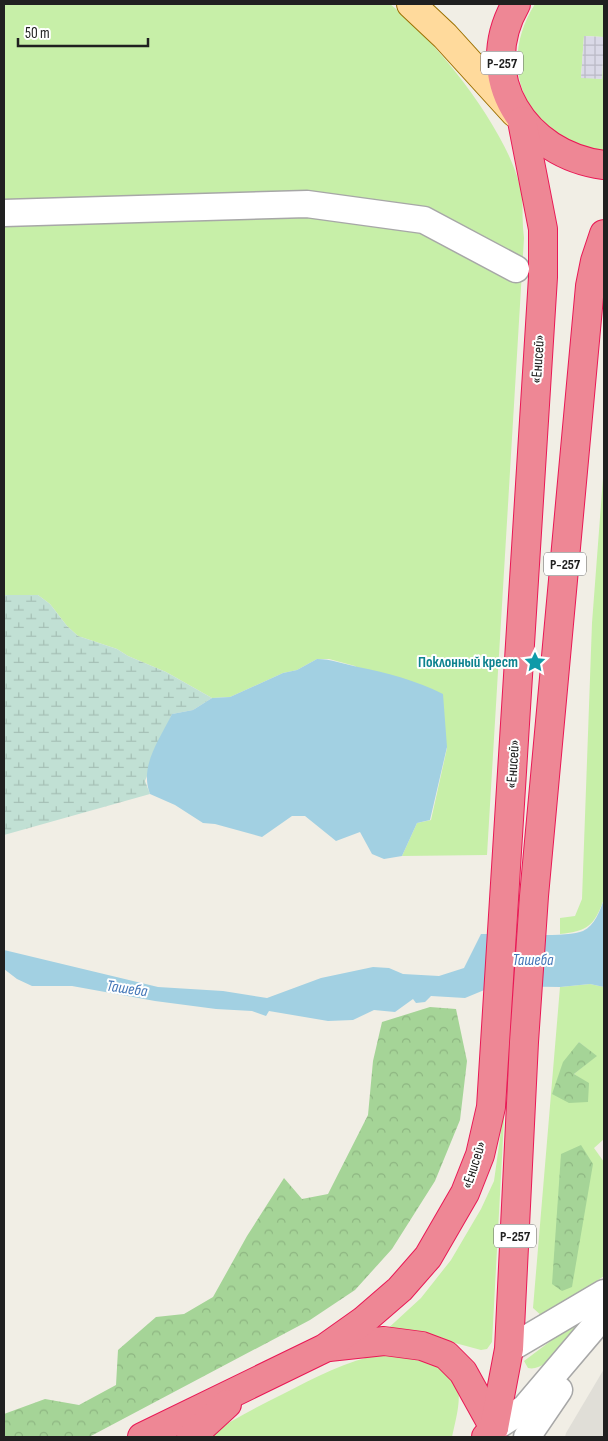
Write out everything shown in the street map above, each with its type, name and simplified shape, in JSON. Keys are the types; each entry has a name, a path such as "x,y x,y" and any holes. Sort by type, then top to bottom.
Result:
{"highway":[{"name":"«Енисей»","path":"516,4 505,31 502,51 503,76 510,99 522,121 535,136 551,148 568,157 604,165"},
{"name":"«Енисей»","path":"142,1437 325,1348 364,1321 400,1289 428,1257 466,1193 480,1155 491,1106 544,277 543,229 522,121"},
{"name":"Р-257","path":"492,1434 509,1349 524,1042 534,896 590,286 595,261 604,234"},
{"name":"«Енисей»","path":"325,1348 384,1342 422,1346 446,1355 463,1372 492,1434"},
{"name":"«Енисей»","path":"191,1437 221,1408 258,1380"}],"main road":[{"path":"411,4 451,43 522,121"}],"street":[{"path":"4,213 307,204 424,220 516,269"},
{"path":"509,1349 604,1293"},
{"path":"492,1434 525,1408 604,1314"},
{"path":"527,1437 604,1325"}],"shaded area":[{"path":"584,36 604,37 602,79 581,78"},
{"path":"604,1369 604,1437 565,1437 566,1433"}],"green space":[{"path":"4,4 390,4 409,20 450,65 489,119 516,172 522,196 524,238 487,855 402,856 417,823 431,820 447,748 355,666 329,659 317,659 297,670 283,673 230,697 212,698 166,672 128,656 117,649 78,636 67,626 50,604 38,595 4,595"},
{"path":"535,4 604,4 604,37 584,36 581,77 602,79 604,44 604,151 578,144 555,133 538,117 526,98 519,76 518,53 523,28"},
{"path":"604,465 604,899 593,921 584,929 560,934 560,918 575,916 582,899 592,623"},
{"path":"4,595 38,595 50,604 67,626 78,636 117,649 128,656 166,672 212,698 193,710 172,714 145,781 150,794 4,835"},
{"path":"590,984 604,987 604,1139 594,1148 604,1162 604,1276 543,1317 533,1308 560,987","holes":["579,1042 596,1056 574,1074 586,1082 552,1094"]},
{"path":"430,1007 456,1009 467,1061 460,1120 435,1181 392,1249 355,1290 310,1320 89,1437 4,1437 4,1414 45,1399 79,1405 116,1385 118,1350 156,1317 184,1314 213,1297 247,1236 284,1178 302,1199 328,1194 368,1115 373,1061 382,1022"},
{"path":"579,1042 597,1056 574,1074 589,1083 588,1102 569,1103 552,1094 563,1062"},
{"path":"505,1102 492,1342 487,1349 481,1350 418,1333 383,1333 421,1298 451,1260 481,1209 494,1181"},
{"path":"581,1145 593,1164 572,1287 562,1291 552,1284 561,1154"},
{"path":"584,1316 586,1319 560,1351 544,1364 536,1368 528,1368 524,1361"},
{"path":"382,1354 427,1360 447,1369 454,1377 458,1387 459,1399 452,1437 207,1437 244,1414 319,1376 344,1365"}],"water":[{"path":"317,659 391,674 443,694 447,747 430,820 417,823 402,856 384,859 372,854 360,832 336,841 305,816 292,816 262,837 215,824 203,823 175,805 150,794 147,784 149,763 152,753 172,714 193,710 212,698 230,697 283,673 297,670"},
{"name":"Ташеба","path":"604,899 604,987 590,984 560,987 494,986 465,998 431,996 425,1002 416,1003 413,999 395,1012 374,1010 353,1020 328,1021 269,1011 266,1016 252,1011 216,1009 155,1001 72,986 32,986 17,979 4,969 4,950 158,987 223,991 267,998 321,978 373,967 389,968 403,974 439,976 464,968 481,934 549,935 583,931 594,921"}],"place":[{"name":"Поклонный крест","path":"535,662"}]}
